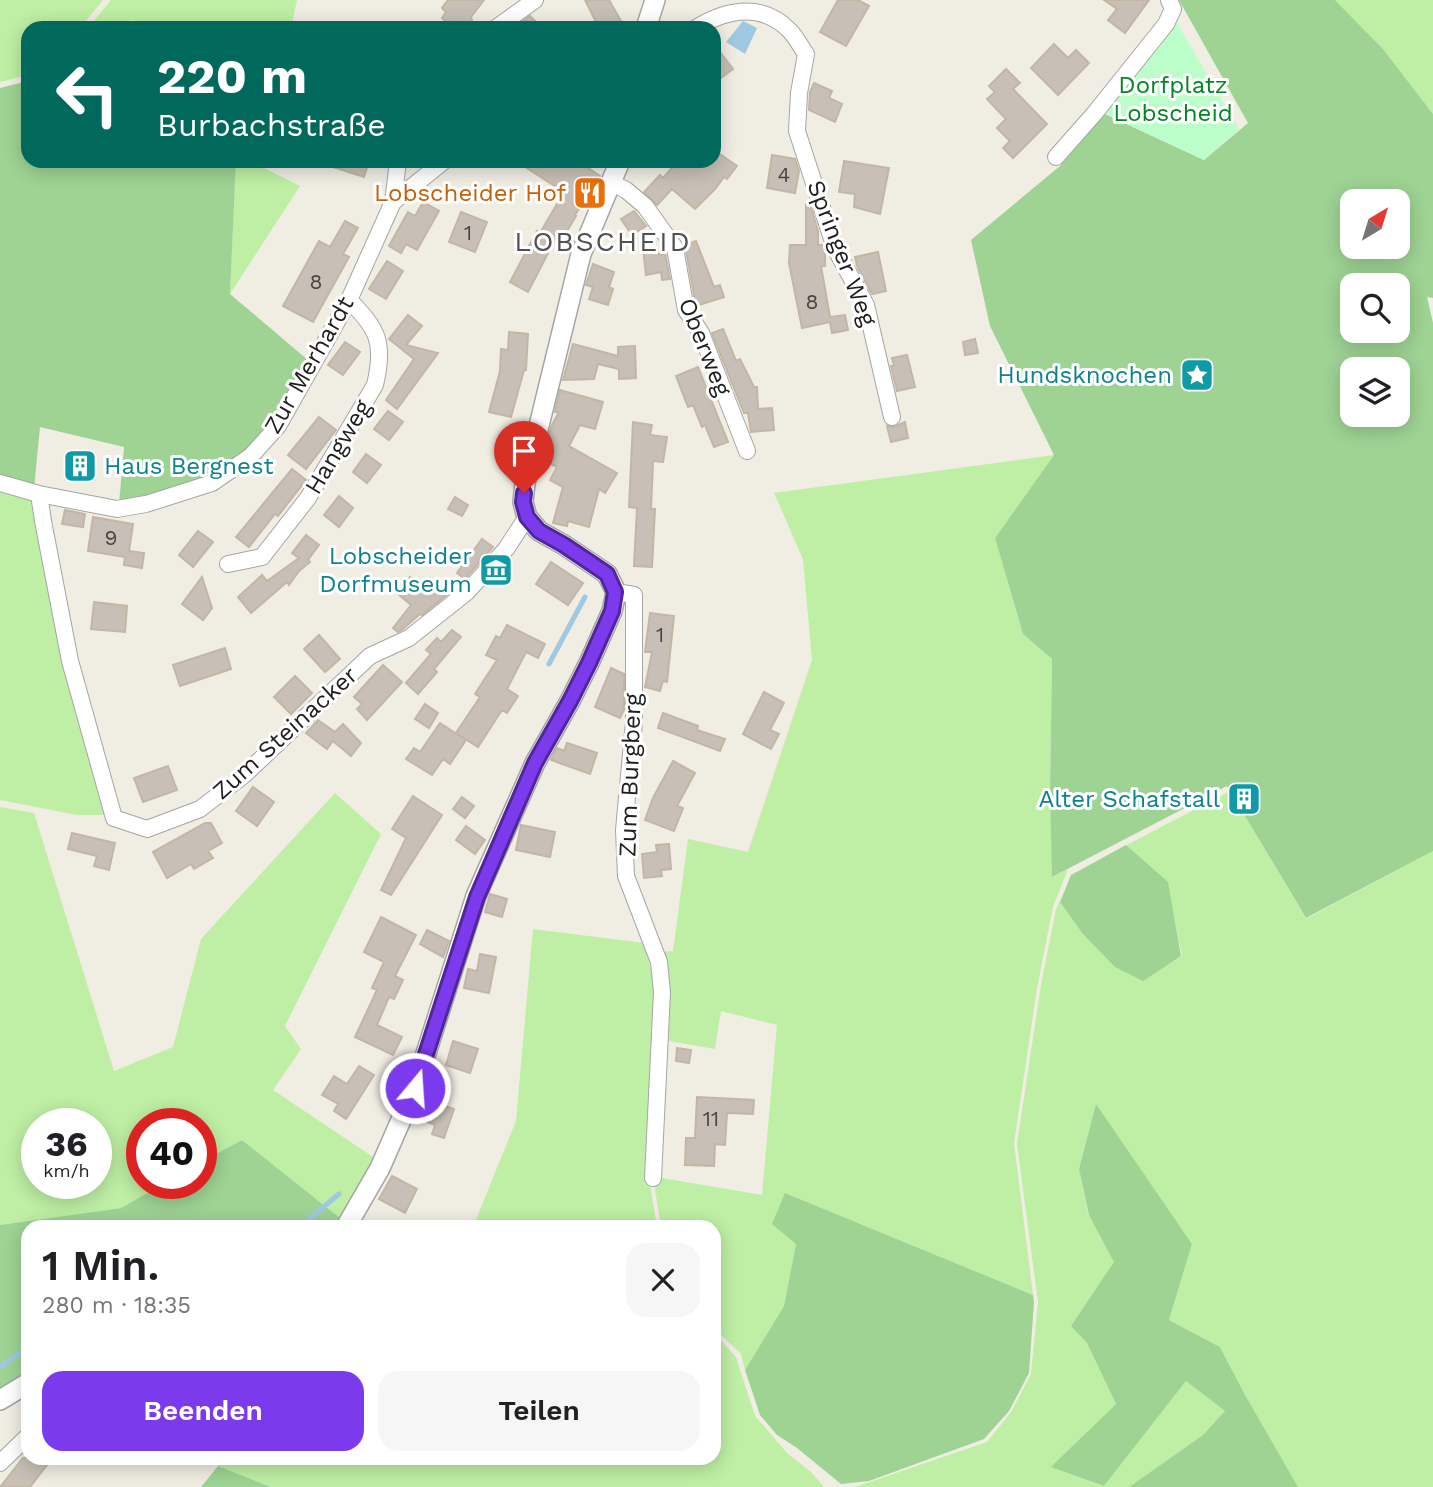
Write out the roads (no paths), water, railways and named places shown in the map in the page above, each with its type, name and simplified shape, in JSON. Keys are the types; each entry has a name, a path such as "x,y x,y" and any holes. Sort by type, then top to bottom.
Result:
{"street":[{"path":"506,21 536,0"},
{"path":"648,21 655,0"},
{"path":"1056,157 1166,24 1173,9 1169,0"},
{"name":"Springer Weg","path":"709,21 741,10 767,14 790,31 806,54 799,93 797,131 835,248 866,305 892,417"},
{"path":"393,202 397,168"},
{"name":"Zur Merhardt","path":"0,482 39,494 117,509 146,504 212,483 251,456 278,426 349,299 393,202 435,168"},
{"path":"350,1220 380,1168 415,1088 477,897 535,763 570,701 612,611 615,592 607,574 539,531 527,517 523,502 525,483 581,254 617,168"},
{"name":"Oberweg","path":"612,183 626,190 645,206 675,248 686,310 701,333 747,451"},
{"name":"Hangweg","path":"228,564 262,557 307,498 375,385 380,342 366,317 349,299"},
{"name":"Zum Steinacker","path":"39,494 70,661 114,818 147,829 200,810 244,775 370,656 409,638 467,592 506,548 527,517"},
{"name":"Zum Burgberg","path":"615,592 634,595 634,722 624,830 626,876 659,962 662,992 653,1178"},
{"path":"0,1400 21,1387"},
{"path":"0,1463 21,1443"}],"water":[{"path":"743,21 757,28 745,54 726,42"}],"waterway":[{"path":"549,664 585,597"},
{"path":"308,1220 339,1194"},
{"path":"0,1367 21,1353"}],"place":[{"name":"Lobscheider Hof","path":"590,193"},
{"name":"Hundsknochen","path":"1197,375"},
{"name":"Haus Bergnest","path":"80,466"},
{"name":"Lobscheider Dorfmuseum","path":"496,570"},
{"name":"Alter Schafstall","path":"1244,799"}],"district":[{"name":"LOBSCHEID","path":"603,241"}],"park label":[{"name":"Dorfplatz Lobscheid","path":"1173,99"}]}
